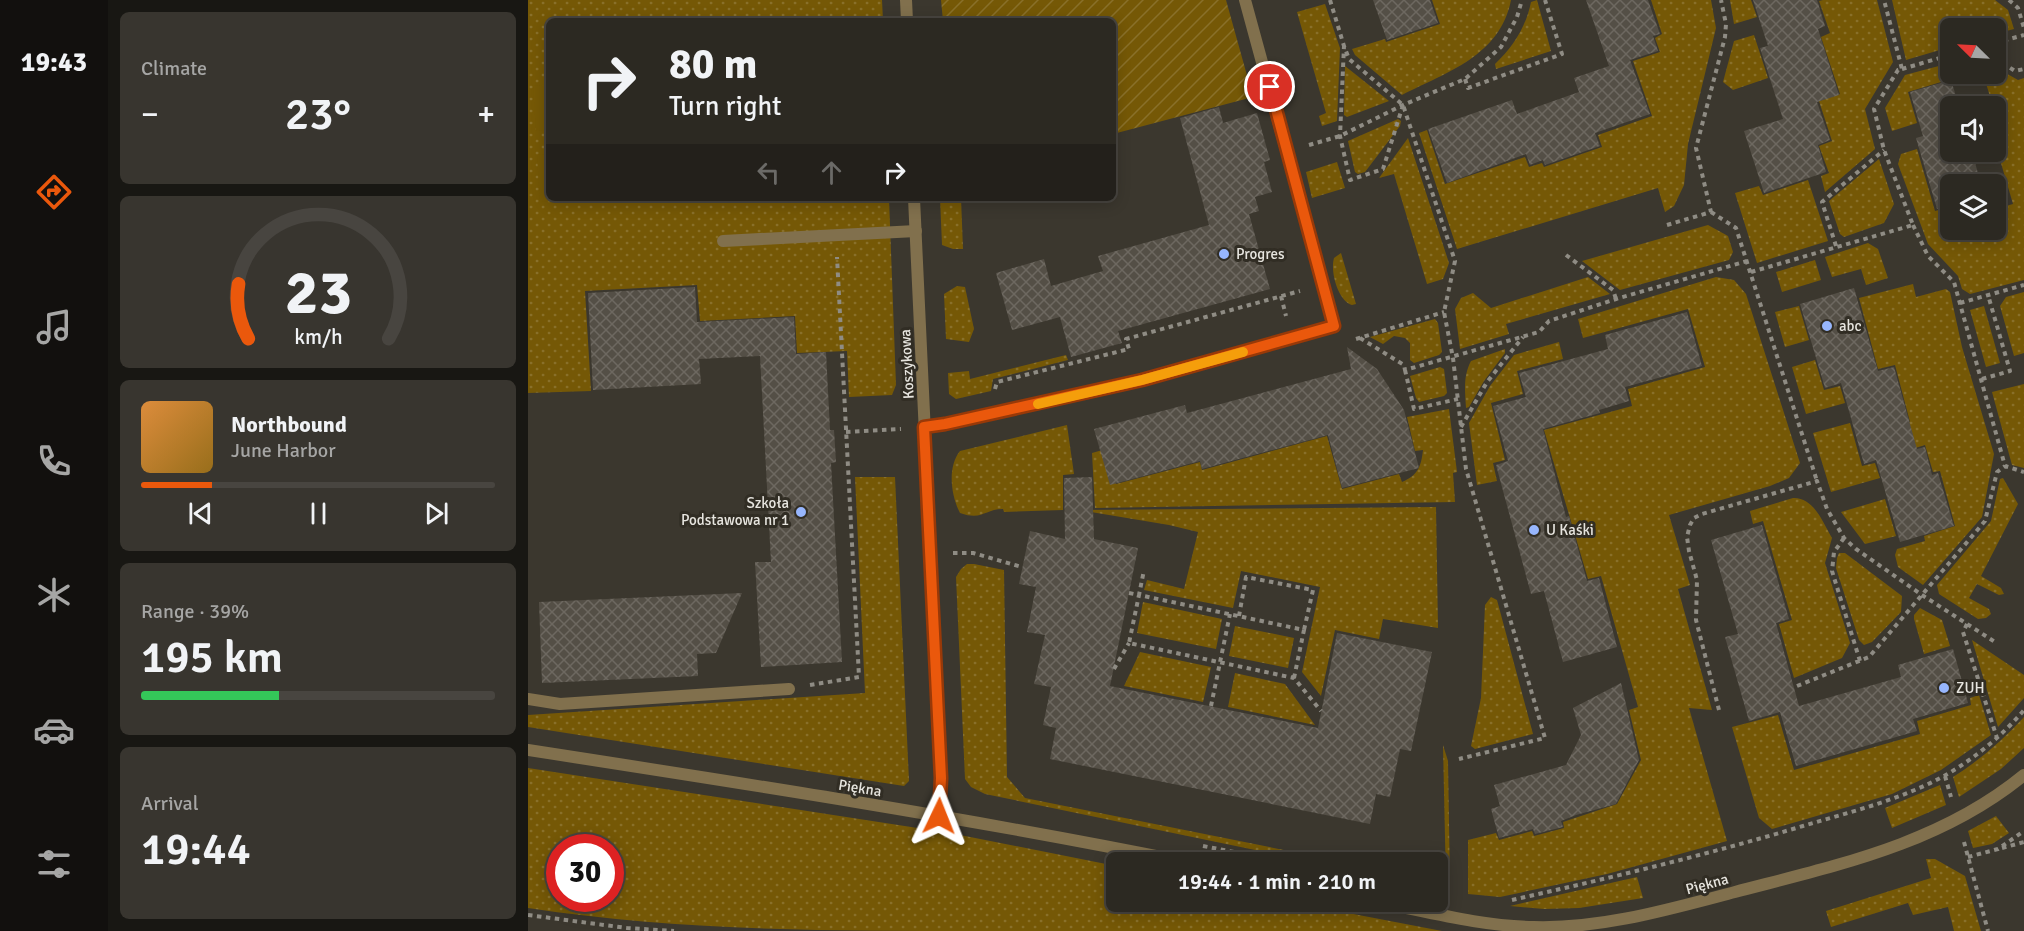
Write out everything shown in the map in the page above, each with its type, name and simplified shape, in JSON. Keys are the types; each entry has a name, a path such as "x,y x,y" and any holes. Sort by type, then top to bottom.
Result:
{"street":[{"path":"906,0 907,18"},
{"path":"924,427 1142,380 1334,326 1245,0"},
{"name":"Koszykowa","path":"914,201 941,778 939,816"},
{"path":"723,241 916,231"},
{"path":"528,699 560,704 789,689"},
{"name":"Piękna","path":"528,750 939,816 1136,852"},
{"name":"Piękna","path":"1428,912 1516,926 1559,927 1616,920 1670,909 1877,853 1925,836 1982,806 2024,775"}],"path":[{"path":"1330,0 1349,59 1403,105 1455,261 1444,312 1453,358 1466,469 1545,738 1459,759"},
{"path":"1288,151 1340,136 1465,78 1501,47 1517,17 1522,0"},
{"path":"1465,78 1468,88 1562,54 1545,0"},
{"path":"1721,0 1726,24 1725,37 1696,148 1712,212 1736,228 1827,509 1844,538 1856,549 1995,642"},
{"path":"1884,0 1902,69"},
{"path":"2009,0 2018,8 2024,28"},
{"path":"2006,40 2024,35"},
{"path":"1344,46 1340,136 1350,180 1383,169 1403,105"},
{"path":"1940,58 1898,70 1874,109 1884,150 1913,225 1928,256 1954,282 2005,466"},
{"path":"2006,65 2015,71 2024,69"},
{"path":"1836,246 1822,202 1884,150"},
{"path":"1667,225 1712,212"},
{"path":"1751,272 1913,225"},
{"path":"789,689 859,676 836,235"},
{"path":"1566,255 1613,291 1616,299"},
{"path":"1405,370 1539,332 1549,321 1747,261"},
{"path":"994,396 997,382 1129,349 1126,339 1323,285"},
{"path":"1960,303 2024,285"},
{"path":"1982,378 2010,370 1988,295"},
{"path":"1461,428 1487,382 1524,336"},
{"path":"1359,337 1404,365 1414,409 1458,399"},
{"path":"846,432 902,429"},
{"path":"2005,466 2024,472"},
{"path":"1797,686 1869,657 1985,521 1996,472 2005,466"},
{"path":"1719,710 1696,620 1697,579 1687,537 1690,525 1694,518 1702,514 1817,481"},
{"path":"1844,538 1834,552 1832,571 1860,661"},
{"path":"950,554 973,553 1022,567"},
{"path":"1113,669 1129,643 1144,570"},
{"path":"1239,616 1246,577 1312,590 1294,678"},
{"path":"1129,592 1304,630"},
{"path":"1211,706 1230,614"},
{"path":"1967,624 1963,632 1997,738"},
{"path":"1129,643 1294,678 1321,711"},
{"path":"1512,900 1649,869 1893,799 1945,776 1997,738 2024,710"},
{"path":"1945,776 1988,931"},
{"path":"1998,849 2024,831"},
{"path":"1968,857 2024,842"},
{"path":"528,915 627,928 674,931"}],"shaded area":[{"path":"528,0 882,0 883,18 546,18 546,201 889,201 896,385 892,395 849,397 847,351 797,353 795,316 700,321 697,285 585,291 591,391 528,393"},
{"path":"941,0 1226,0 1253,97 1116,133 1116,18 943,18"},
{"path":"1432,0 1511,0 1505,19 1496,35 1484,49 1453,70 1402,95 1355,55 1352,49 1385,39 1386,42 1440,24"},
{"path":"1537,0 1551,51 1496,69 1495,64 1508,51 1522,28 1531,2"},
{"path":"1651,0 1711,0 1716,28 1688,144 1684,185 1674,206 1665,212 1658,188 1457,249 1419,133 1427,130 1445,184 1525,157 1529,167 1542,163 1544,167 1602,147 1598,135 1652,116 1633,61 1660,52 1655,38 1662,34"},
{"path":"1730,0 1751,0 1757,17 1734,24"},
{"path":"1877,0 1893,62 1865,109 1875,149 1825,192 1821,176 1829,173 1819,146 1832,141 1819,101 1840,94 1821,37 1830,33 1819,1"},
{"path":"1892,0 1995,0 2008,10 2014,29 2006,31 2006,18 1940,18 1940,50 1906,60"},
{"path":"1325,4 1340,48 1337,121 1322,126 1319,116 1326,113 1297,12"},
{"path":"1754,35 1768,78 1733,90 1723,82 1734,41"},
{"path":"1345,66 1389,101 1347,117 1344,115"},
{"path":"1940,66 1940,82 1908,92 1917,123 1892,131 1885,108 1905,75"},
{"path":"2006,73 2018,80 2024,78 2024,280 1970,294 1962,289 1958,276 1928,244 1898,164 1901,154 1917,149 1935,211 1940,210 1940,240 2006,240 2006,206 2013,204 2001,162 2006,162 2006,96 1990,96 1986,84 2006,84"},
{"path":"546,85 546,130 536,131 533,86"},
{"path":"1398,119 1401,121 1400,126 1365,172 1358,174 1355,172 1348,141"},
{"path":"1408,138 1449,263 1443,279 1427,284 1394,174 1379,178"},
{"path":"546,154 546,201 554,201 540,202 537,155"},
{"path":"1879,159 1894,204 1884,223 1844,237 1840,234 1829,201"},
{"path":"1337,162 1345,188 1312,198 1306,172"},
{"path":"1808,180 1828,241 1757,263 1735,193 1759,186 1763,195"},
{"path":"940,201 961,201 963,249 953,249 942,245"},
{"path":"1708,225 1728,236 1733,252 1729,260 1620,290 1582,261"},
{"path":"1868,243 1878,249 1888,278 1866,285 1861,269 1832,277 1825,257"},
{"path":"1341,253 1356,304 1352,305 1347,302 1336,285 1333,264 1334,258"},
{"path":"1815,260 1821,280 1782,292 1776,272"},
{"path":"1588,277 1610,294 1506,324 1509,334 1460,349 1455,309 1461,298 1473,293 1491,308"},
{"path":"1716,277 1734,280 1746,294 1800,463 1789,478 1770,486 1669,515 1690,585 1678,589 1712,710 1689,708 1727,841 1607,874 1500,897 1468,894 1468,840 1496,833 1499,840 1532,831 1534,836 1564,828 1563,822 1617,804 1641,760 1629,710 1638,707 1601,576 1588,579 1544,430 1632,406 1628,389 1705,367 1688,309 1583,338 1578,319"},
{"path":"1913,284 1916,297 1946,289 1950,292 1962,347 1994,454 1982,517 1923,585 1898,567 1895,555 1897,549 1925,541 1924,536 1955,526 1940,471 1933,472 1925,445 1912,449 1905,424 1910,422 1895,365 1878,369 1859,298"},
{"path":"957,286 965,287 974,329 969,342 946,339 944,294"},
{"path":"2024,292 2024,353 2014,356 2000,306 2006,297"},
{"path":"1799,306 1809,340 1785,347 1775,312"},
{"path":"1984,306 2000,363 1986,367 1970,310"},
{"path":"1435,319 1438,323 1442,352 1414,363 1410,360 1410,343 1405,338 1394,336 1383,344 1370,337"},
{"path":"1559,342 1563,359 1517,371 1523,394 1491,403 1505,460 1493,463 1497,481 1477,485 1469,423 1490,386 1514,355"},
{"path":"1505,349 1505,353 1484,381 1469,407 1466,408 1466,378 1471,361"},
{"path":"1066,355 1068,360 993,379 991,391 956,399 949,394 948,373 969,371 970,379"},
{"path":"1815,360 1824,390 1840,386 1845,403 1806,414 1792,367"},
{"path":"1440,367 1444,369 1447,393 1444,396 1419,402 1410,376"},
{"path":"2024,384 2024,468 2012,465 1992,392"},
{"path":"1449,409 1457,472 1453,473 1455,502 1095,508 1092,453 1106,449 1116,484 1200,462 1202,470 1327,436 1342,489 1399,474 1402,482 1418,470 1423,450 1415,451 1407,417"},
{"path":"1850,423 1862,466 1875,463 1880,478 1831,492 1813,433"},
{"path":"1067,425 1074,474 1063,475 1063,510 1004,512 1003,509 997,509 974,516 960,513 954,498 952,473 960,451"},
{"path":"855,477 895,477 909,781 904,786 528,727 528,715 865,693"},
{"path":"2003,478 2018,504 1981,576 2001,588 2004,594 1999,595 1977,584 1969,598 1989,609 1991,614 1986,618 1978,619 1939,594 1937,585 1991,521 2000,479"},
{"path":"1793,498 1812,506 1832,538 1825,563 1850,643 1842,658 1794,678 1779,624 1792,620 1763,521 1753,524 1750,511"},
{"path":"1885,499 1896,536 1865,544 1841,512"},
{"path":"1436,507 1438,628 1383,619 1379,639 1335,630 1321,696 1302,672 1320,587 1241,571 1233,608 1144,590 1147,580 1184,589 1198,532 1079,510"},
{"path":"1839,553 1845,553 1902,596 1901,612 1872,642 1864,645 1859,640 1836,568"},
{"path":"967,564 974,564 1004,570 1007,777 1025,798 1294,852 1265,852 985,794 971,787 965,779 956,577"},
{"path":"1491,597 1497,600 1533,734 1475,749 1471,746 1481,698 1485,605"},
{"path":"1143,602 1222,619 1216,649 1137,633"},
{"path":"1920,608 1942,620 1950,646 1924,654 1914,619 1914,615"},
{"path":"1235,626 1294,638 1288,668 1229,656"},
{"path":"1972,640 2024,675 2024,698 1998,727"},
{"path":"1140,652 1211,667 1203,702 1124,686"},
{"path":"1235,673 1285,684 1315,725 1228,707"},
{"path":"1979,695 1991,735 1941,770 1892,794 1772,829 1759,818 1732,727 1778,715 1794,770 1920,734 1917,721 1971,705 1970,698"},
{"path":"2024,717 2024,748 2001,769 1959,797 1953,777 1991,749"},
{"path":"1443,745 1448,761 1450,883 1448,891 1448,852 1445,852"},
{"path":"528,768 950,833 1106,864 1106,912 1343,912 1442,931 812,930 641,921 556,912 624,912 624,834 546,834 546,911 528,908"},
{"path":"1940,785 1946,805 1892,828 1885,808"},
{"path":"1996,816 2009,833 1992,844 1973,848 1968,831"},
{"path":"1926,859 1935,859 1965,876 1981,931 1954,931 1948,907 1913,915 1908,903 1831,927 1826,911 1931,878"},
{"path":"1637,877 1643,898 1579,908 1544,909 1510,906"}],"building":[{"path":"1373,0 1430,0 1438,23 1387,40"},
{"path":"1586,0 1648,0 1660,34 1653,36 1658,51 1630,60 1650,114 1595,133 1600,146 1545,165 1543,160 1530,165 1526,154 1447,183 1428,129 1512,100 1517,114 1579,92 1574,78 1609,66"},
{"path":"1753,0 1817,0 1825,26 1818,29 1839,95 1817,102 1830,140 1818,145 1826,172 1764,193 1744,131 1783,119 1760,48 1768,46"},
{"path":"1940,83 1952,84 1956,96 1940,96 1940,162 1975,162 1978,174 1940,174 1940,208 1937,209 1916,138 1923,136 1910,92"},
{"path":"1219,107 1223,123 1257,113 1270,160 1264,162 1272,192 1255,197 1259,211 1249,214 1270,289 1118,331 1122,343 1071,357 1060,317 1012,330 996,273 1044,259 1051,286 1103,271 1098,256 1209,225 1180,118"},
{"name":"Szkoła Podstawowa nr 1","path":"695,287 697,322 794,317 796,354 826,352 830,430 834,430 836,462 831,463 842,662 761,667 755,562 771,562 760,356 699,359 701,384 593,390 588,293"},
{"path":"1854,288 1878,371 1894,367 1917,449 1925,447 1932,475 1938,473 1954,526 1900,542 1876,460 1864,464 1841,383 1825,388 1800,304"},
{"path":"1687,312 1702,366 1625,387 1629,401 1599,410 1600,413 1543,429 1566,517 1569,516 1587,581 1599,578 1617,647 1563,662 1544,591 1531,594 1496,465 1508,461 1493,406 1526,397 1519,373 1608,349 1605,335"},
{"path":"1347,347 1377,369 1404,410 1419,468 1342,488 1328,435 1202,469 1200,461 1110,485 1094,429 1185,405 1187,413 1351,369"},
{"path":"1092,477 1094,539 1138,548 1110,686 1318,728 1337,633 1432,652 1411,751 1400,749 1390,797 1376,794 1370,824 1050,759 1056,728 1043,725 1051,687 1034,684 1045,635 1027,632 1036,587 1019,584 1030,531 1065,539 1064,478"},
{"path":"1762,525 1789,619 1776,623 1799,706 1901,677 1898,665 1953,649 1968,703 1913,719 1917,731 1796,766 1780,712 1749,721 1725,637 1738,634 1711,540"},
{"path":"742,593 716,653 697,654 698,676 542,683 539,602"},
{"path":"1621,683 1639,760 1616,804 1561,821 1563,827 1535,834 1533,829 1499,838 1491,809 1500,806 1494,785 1566,765 1581,735 1573,708"}],"slow traffic":[{"path":"1038,404 1142,380 1243,352"}],"place":[{"name":"Progres","path":"1224,254"},
{"name":"abc","path":"1827,326"},
{"name":"Szkoła Podstawowa nr 1","path":"801,512"},
{"name":"U Kaśki","path":"1534,530"},
{"name":"ZUH","path":"1944,688"}],"route":[{"path":"939,816 941,778 924,427 1142,380 1334,326 1270,87"}]}
